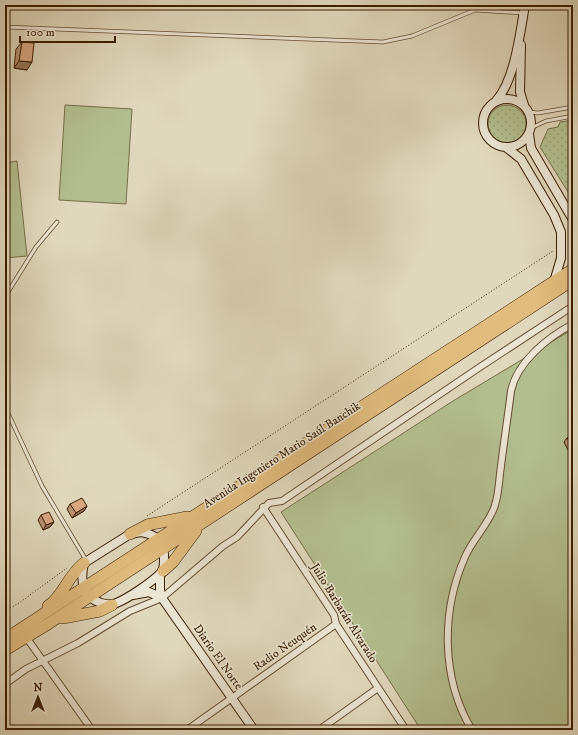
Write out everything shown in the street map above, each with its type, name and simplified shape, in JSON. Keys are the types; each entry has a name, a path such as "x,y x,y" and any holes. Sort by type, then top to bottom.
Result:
{"highway":[{"name":"Avenida Ingeniero Mario Saúl Banchik","path":"5,639 28,624 86,593 573,269"},
{"name":"Avenida Ingeniero Mario Saúl Banchik","path":"203,516 573,280"},
{"path":"130,534 147,525 203,516"},
{"path":"161,572 173,562 203,516"},
{"path":"28,624 34,614 52,604 73,572 86,562"},
{"name":"Avenida Ingeniero Mario Saúl Banchik","path":"5,650 42,628 86,593"},
{"path":"42,628 67,617 100,611 112,605"}],"street":[{"path":"524,9 521,30 505,89 489,107 484,114 482,121 483,129 492,143 507,148 521,160 554,215 561,232 562,245 561,258 554,282"},
{"path":"521,30 520,92 531,120 531,148 573,220"},
{"path":"495,102 510,99 526,109"},
{"path":"507,148 520,144 530,131"},
{"path":"5,684 26,669 78,643 130,611 162,598 224,546 237,537 263,506 269,503 282,501 573,306"},
{"path":"472,730 458,702 448,647 449,613 452,593 470,545 495,507 511,391 515,379 542,344 573,324"},
{"name":"Julio Barbarán Alvarado","path":"263,506 334,615 336,624 406,730"},
{"path":"161,572 128,596 112,605 99,602 86,593 82,578 86,562 130,534 141,532 153,535 161,544 165,557 161,572 160,590 162,598"},
{"path":"128,596 149,592 162,598"},
{"name":"Diario El Norte","path":"162,598 254,730"},
{"name":"Radio Neuquén","path":"187,730 336,624"},
{"path":"26,637 92,730"},
{"path":"319,730 378,688"}],"lane":[{"path":"5,27 383,42 412,36 475,10 524,9"},
{"path":"526,109 544,112 573,107"},
{"path":"530,131 546,121 573,116"},
{"path":"5,294 8,292 36,246 58,222"},
{"path":"5,407 42,486 86,562"}],"path":[{"path":"141,520 573,238"},
{"path":"5,611 68,567"}],"green space":[{"path":"65,105 132,109 126,204 59,200"},
{"path":"503,105 511,105 521,110 525,117 525,131 521,138 511,143 503,143 493,138 491,135 488,128 488,120 493,110 496,108"},
{"path":"573,120 573,200 540,147 548,129 558,127 560,122"},
{"path":"17,161 27,256 5,258 5,163"},
{"path":"573,329 573,730 421,730 281,512 453,401"}],"building":[{"path":"22,42 34,43 32,62 19,61"},
{"path":"573,435 573,444 571,445 567,438"},
{"path":"82,498 87,506 76,513 70,504"},
{"path":"49,512 54,522 46,525 41,515"}]}
